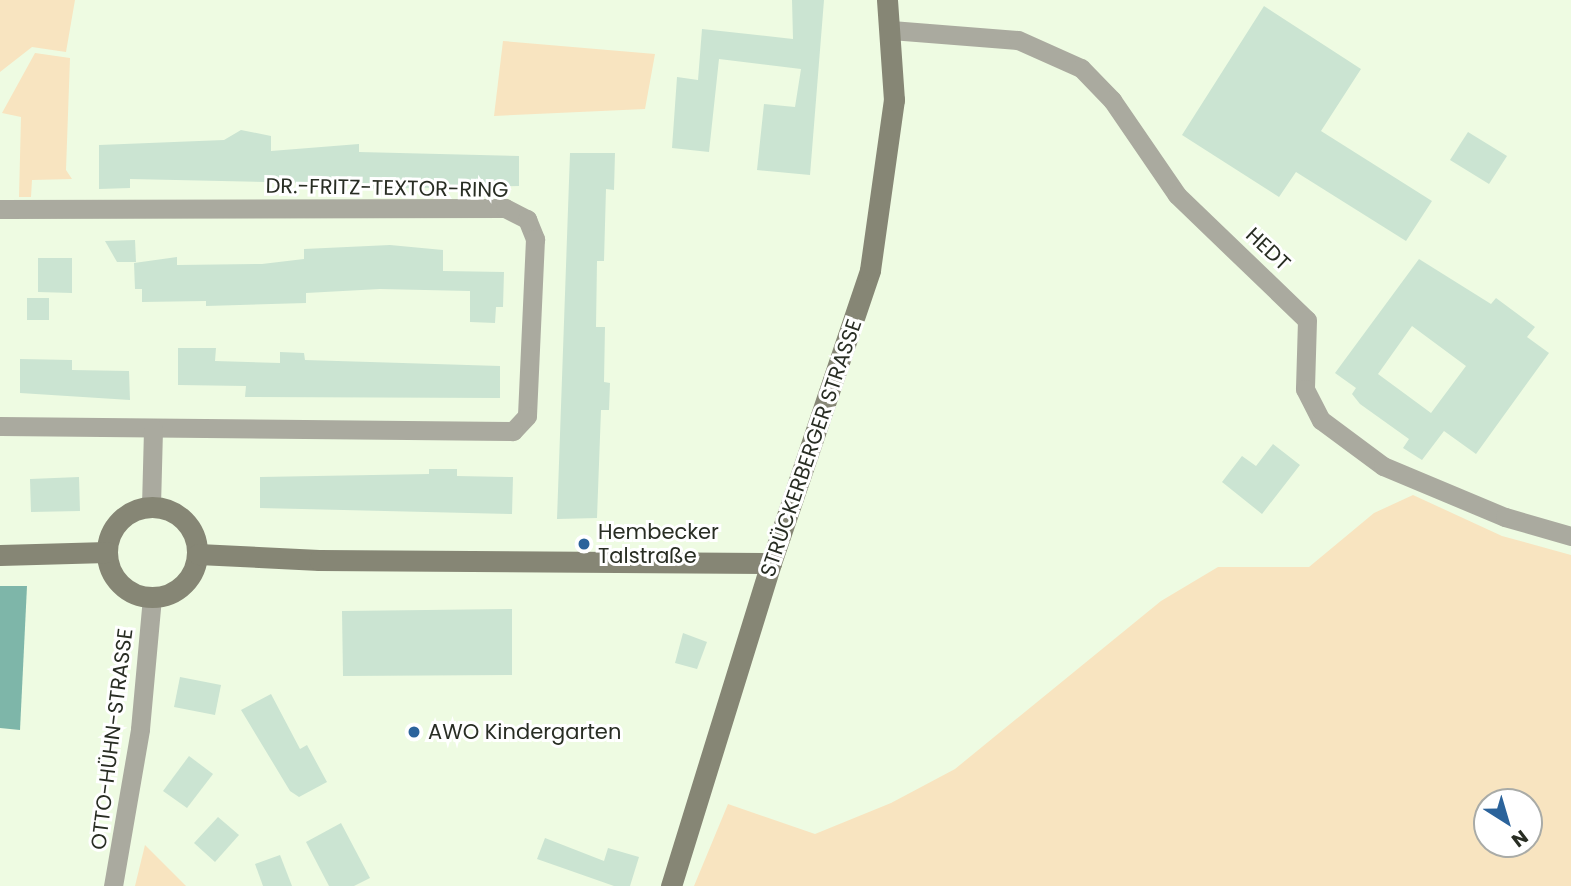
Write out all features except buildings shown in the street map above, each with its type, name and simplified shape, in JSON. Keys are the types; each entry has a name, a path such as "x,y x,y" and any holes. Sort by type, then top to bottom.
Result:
{"street":[{"name":"STRÜCKERBERGER STRASSE","path":"671,886 771,563 870,270 894,100 887,0"},
{"name":"HEDT","path":"891,30 1018,40 1081,68 1112,100 1177,195 1307,320 1305,389 1321,420 1382,466 1505,517 1571,536"},
{"name":"DR.-FRITZ-TEXTOR-RING","path":"0,209 505,208 533,225 527,416 513,431 0,426"},
{"path":"151,506 153,428"},
{"path":"151,506 166,508 190,525 198,554 186,582 152,597 117,581 107,552 117,523 151,506"},
{"path":"0,555 107,552"},
{"path":"198,554 319,560 771,563"},
{"name":"OTTO-HÜHN-STRASSE","path":"113,886 140,729 152,597"}],"shaded area":[{"path":"0,0 75,0 66,52 32,47 0,72"},
{"path":"503,41 655,54 645,109 494,116"},
{"path":"35,53 70,58 66,170 72,179 32,180 31,197 19,197 21,117 2,113"},
{"path":"1413,495 1502,536 1571,555 1571,886 694,886 728,804 815,834 891,803 955,769 1161,601 1218,567 1309,567 1374,513"},
{"path":"145,845 186,886 135,886"}],"water":[{"path":"0,586 27,586 20,730 0,728"}],"place":[{"name":"Hembecker Talstraße","path":"584,544"},
{"name":"AWO Kindergarten","path":"414,732"}]}
